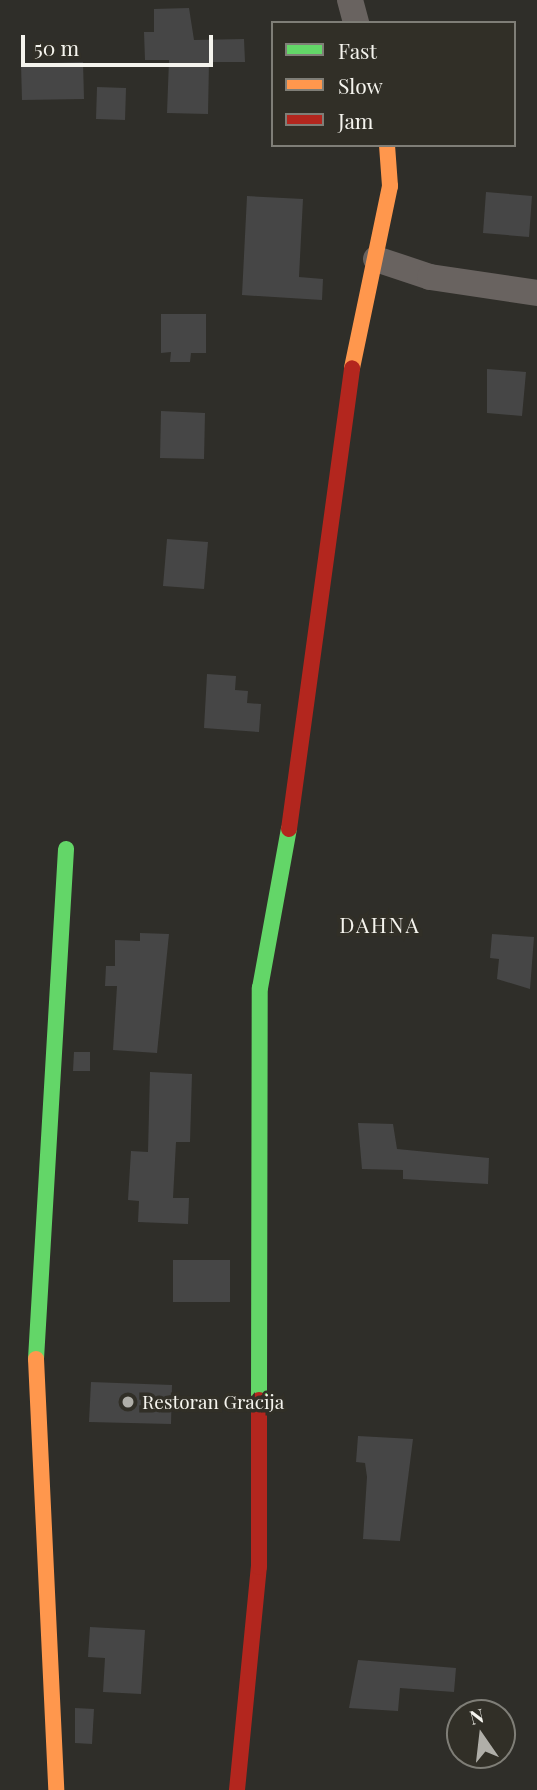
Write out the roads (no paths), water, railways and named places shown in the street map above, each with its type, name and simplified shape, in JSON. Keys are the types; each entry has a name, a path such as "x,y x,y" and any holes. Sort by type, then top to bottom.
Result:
{"street":[{"path":"350,0 355,21"},
{"path":"237,1790 259,1567 260,988 303,755 358,331 390,187 387,147"},
{"path":"376,259 430,277 537,293"},
{"path":"55,1790 35,1340 65,849"}],"place":[{"name":"Restoran Gracija","path":"128,1402"}],"district":[{"name":"DAHNA","path":"380,924"}]}
